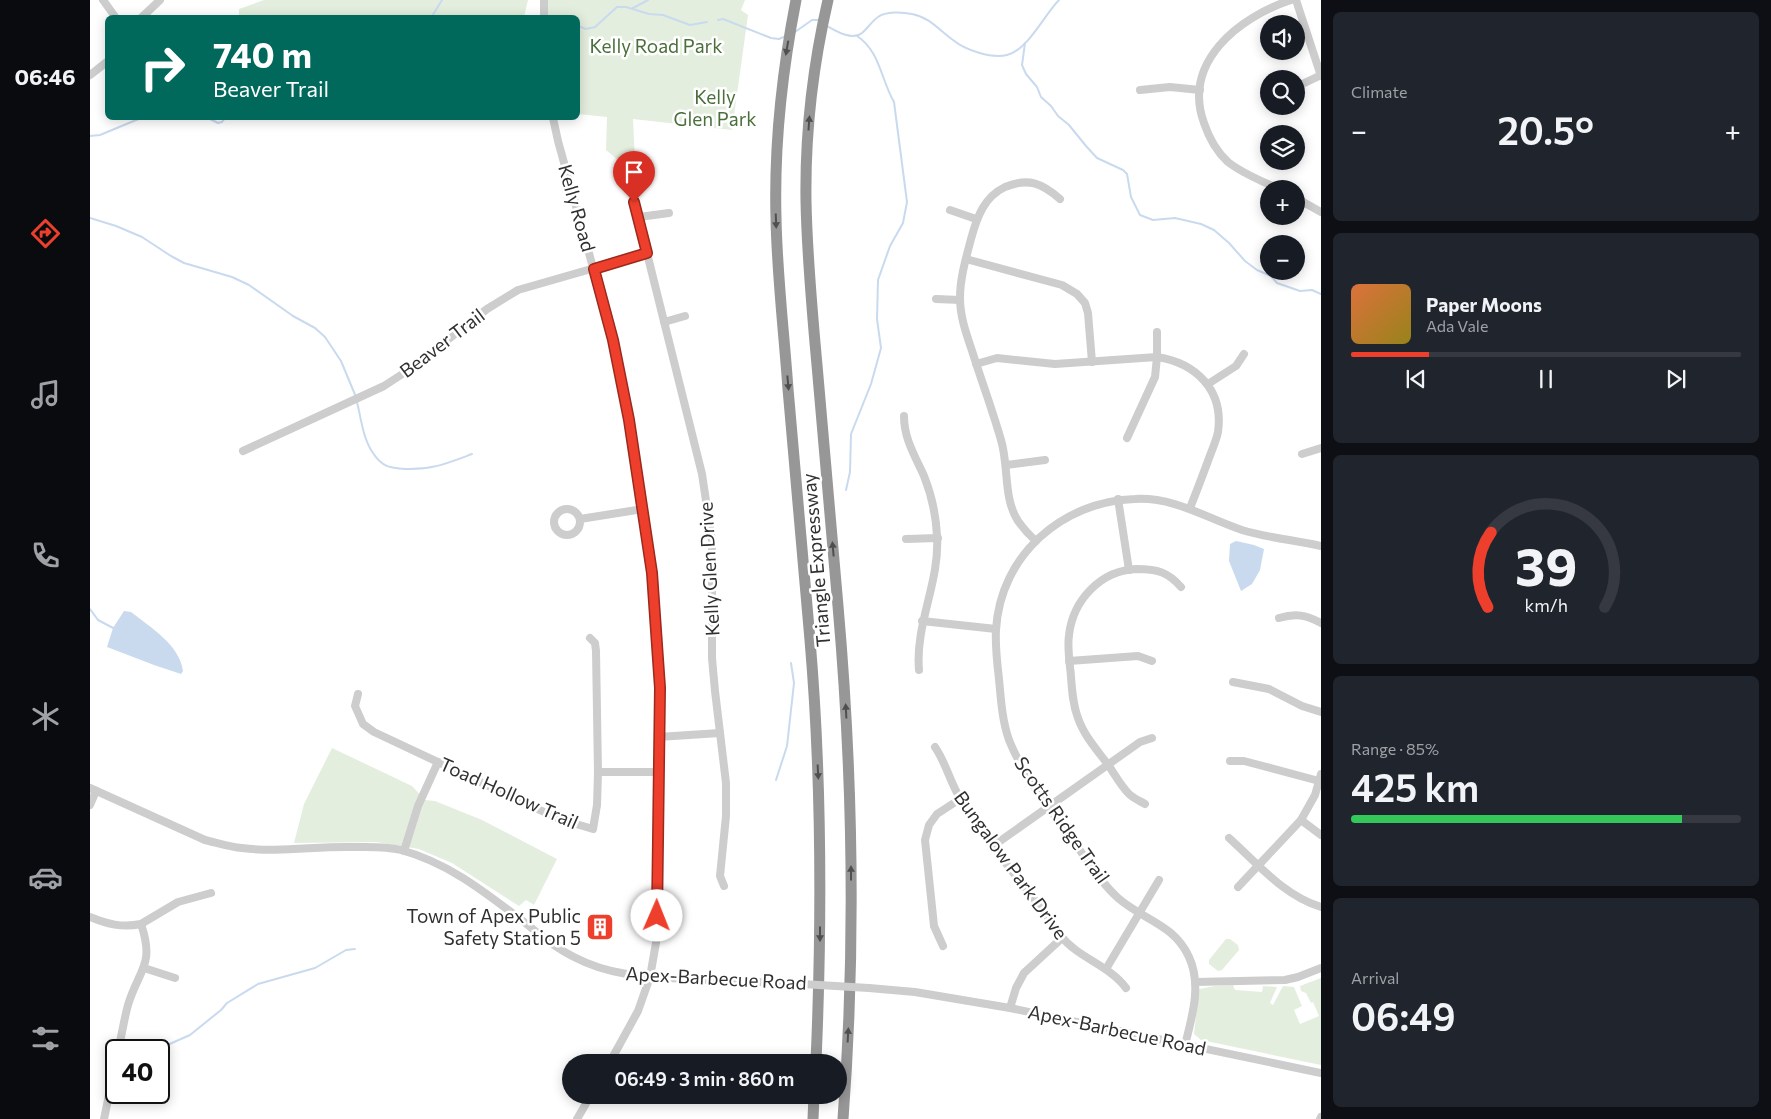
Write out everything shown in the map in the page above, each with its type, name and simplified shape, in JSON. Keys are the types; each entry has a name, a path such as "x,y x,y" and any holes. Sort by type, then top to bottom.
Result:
{"highway":[{"name":"Triangle Expressway","path":"796,0 782,86 776,172 776,216 811,658 818,785 820,956 816,1054"},
{"name":"Triangle Expressway","path":"828,0 813,83 806,172 810,277 845,699 849,798 851,928 844,1119"},
{"path":"812,1119 813,1104"}],"street":[{"path":"103,0 114,15"},
{"path":"145,15 160,0"},
{"path":"544,0 544,15"},
{"path":"1261,180 1238,169 1220,154 1211,140 1202,119 1200,90 1206,66 1221,42 1250,18 1269,8 1291,0"},
{"path":"1296,0 1321,75 1305,83"},
{"path":"90,75 105,63"},
{"path":"1140,90 1170,87 1200,90"},
{"name":"Kelly Road","path":"553,120 613,340 629,420 643,509 656,619 660,688 657,937 650,977 638,1011 614,1054"},
{"name":"Kelly Glen Drive","path":"634,170 630,184 708,504 712,541 712,658 726,783 726,816 720,876 724,886"},
{"path":"1036,541 1021,526 1012,510 1002,440 964,328 960,300 966,259 976,220 986,202 993,195 1008,186 1031,183 1043,185 1060,199"},
{"path":"1305,203 1321,212"},
{"path":"950,210 976,220"},
{"path":"639,217 669,213"},
{"name":"Beaver Trail","path":"243,452 384,386 416,365 487,309 518,290 647,253"},
{"path":"966,259 1062,285 1077,294 1084,303 1088,313 1092,362"},
{"path":"936,300 960,300"},
{"path":"664,322 685,316"},
{"path":"1127,438 1153,384 1157,357 1157,332"},
{"path":"1208,384 1236,366 1244,354"},
{"path":"976,364 997,358 1055,364 1157,357 1171,359 1189,367 1208,384 1218,413 1218,433 1190,508"},
{"path":"904,416 905,433 932,499 938,538 936,570 922,621 917,655 919,670"},
{"path":"1302,454 1321,448"},
{"path":"1006,464 1045,460"},
{"name":"Scotts Ridge Trail","path":"1185,1045 1196,982 1192,964 1182,944 1166,928 1119,899 1102,881 1020,763 1008,738 1002,711 996,630 1000,607 1007,584 1019,562 1036,541 1060,521 1077,512 1103,502 1118,499 1139,498 1159,500 1190,508 1255,534 1321,546"},
{"path":"1118,499 1129,570"},
{"path":"580,519 643,509"},
{"path":"906,539 938,538"},
{"path":"1145,804 1130,795 1086,734 1078,719 1073,702 1069,661 1070,627 1079,603 1088,592 1112,575 1129,570 1161,572 1172,576 1181,586"},
{"path":"1279,618 1295,614 1321,623"},
{"path":"922,621 996,630"},
{"name":"Toad Hollow Trail","path":"358,694 355,706 363,724 374,732 559,819 593,829 597,805 598,772 596,651 594,643 590,638"},
{"path":"1069,661 1138,656 1152,661"},
{"path":"1233,682 1269,689 1302,706 1321,712"},
{"path":"658,737 720,733"},
{"path":"993,846 1140,742 1152,738"},
{"name":"Bungalow Park Drive","path":"935,748 943,759 960,799 1062,938 1078,951 1118,977 1126,988"},
{"path":"1230,760 1320,778 1312,803 1301,820 1238,887"},
{"path":"404,851 418,806 438,762"},
{"path":"598,772 659,772"},
{"path":"90,806 93,790"},
{"name":"Apex-Barbecue Road","path":"93,790 198,836 224,845 276,850 337,846 369,847 404,851 434,861 456,872 560,949 574,957 608,970 636,977 802,984 915,992 1010,1008 1321,1073"},
{"path":"943,946 934,926 925,840 929,825 937,814 960,799"},
{"path":"1301,820 1321,835"},
{"path":"1229,838 1286,890 1305,901 1321,907"},
{"path":"1106,969 1159,880"},
{"path":"90,917 108,924 121,926 140,924 178,902 210,893"},
{"path":"120,1039 128,1004 144,968 146,947 140,924"},
{"path":"1010,1008 1016,988 1024,973 1062,938"},
{"path":"144,968 175,978"},
{"path":"1196,982 1285,980 1321,968"},
{"path":"104,1119 107,1104"},
{"path":"578,1119 586,1104"}],"green space":[{"path":"264,0 528,0 524,15 239,15 239,9"},
{"name":"Kelly Road Park","path":"545,0 745,0 741,10 748,15 732,130 633,119 635,162 625,166 606,150 607,117 580,114 580,15 542,15"},
{"path":"332,748 412,786 425,800 435,801 482,820 557,859 534,905 526,900 519,906 452,863 419,849 376,842 294,843 304,804"},
{"path":"1226,939 1230,939 1238,945 1239,950 1222,970 1218,971 1209,964 1209,960"},
{"path":"1321,978 1321,1065 1201,1040 1194,1034 1199,989 1233,985 1235,990 1262,992 1263,986 1277,987 1270,1003 1273,1005 1283,986 1294,987 1302,1006 1294,1010 1300,1024 1319,1016 1313,1002 1311,1003 1306,993 1301,991 1300,986"}],"water":[{"path":"1236,541 1264,549 1260,570 1252,584 1241,591 1229,561 1230,544"},
{"path":"124,611 131,612 163,637 181,662 183,671 181,674 107,647 113,628"}],"waterway":[{"path":"433,15 442,0"},
{"path":"633,8 648,0"},
{"path":"827,26 849,36 854,36 862,33 881,15 895,12 908,13 929,21 964,47 986,55 1001,56 1015,52 1022,46 1059,0"},
{"path":"580,27 586,29 595,27 617,7 626,7 649,14 663,15 690,25 707,22"},
{"path":"718,20 723,19 771,38 779,39 786,36"},
{"path":"795,32 812,20 819,20"},
{"path":"846,490 850,472 851,434 871,384 881,348 877,319 878,280 890,246 903,223 907,202 894,102 871,50 857,36"},
{"path":"1025,43 1022,65 1026,74 1037,87 1041,97 1069,125 1097,158 1123,170 1127,174 1131,197 1140,215 1153,220 1175,218 1201,224 1214,230 1245,261 1257,270 1271,276 1277,283 1300,291 1312,290 1321,294"},
{"path":"90,136 100,135 136,120"},
{"path":"212,120 218,123 224,120"},
{"path":"90,218 142,237 184,263 232,277 249,285 293,316 315,328 325,337 341,361 356,397"},
{"path":"357,402 370,447 376,458 387,466 405,469 432,467 472,454"},
{"path":"90,609 98,620 115,629"},
{"path":"776,780 787,746 794,683 791,663"},
{"path":"170,1044 190,1035 227,1003 258,984 315,968 346,950 355,949"}],"place":[{"name":"Town of Apex Public Safety Station 5","path":"600,927"}],"route":[{"path":"634,202 647,253 594,269 613,340 629,420 652,573 660,688 657,916"}],"park label":[{"name":"Kelly Glen Park","path":"715,108"}]}
